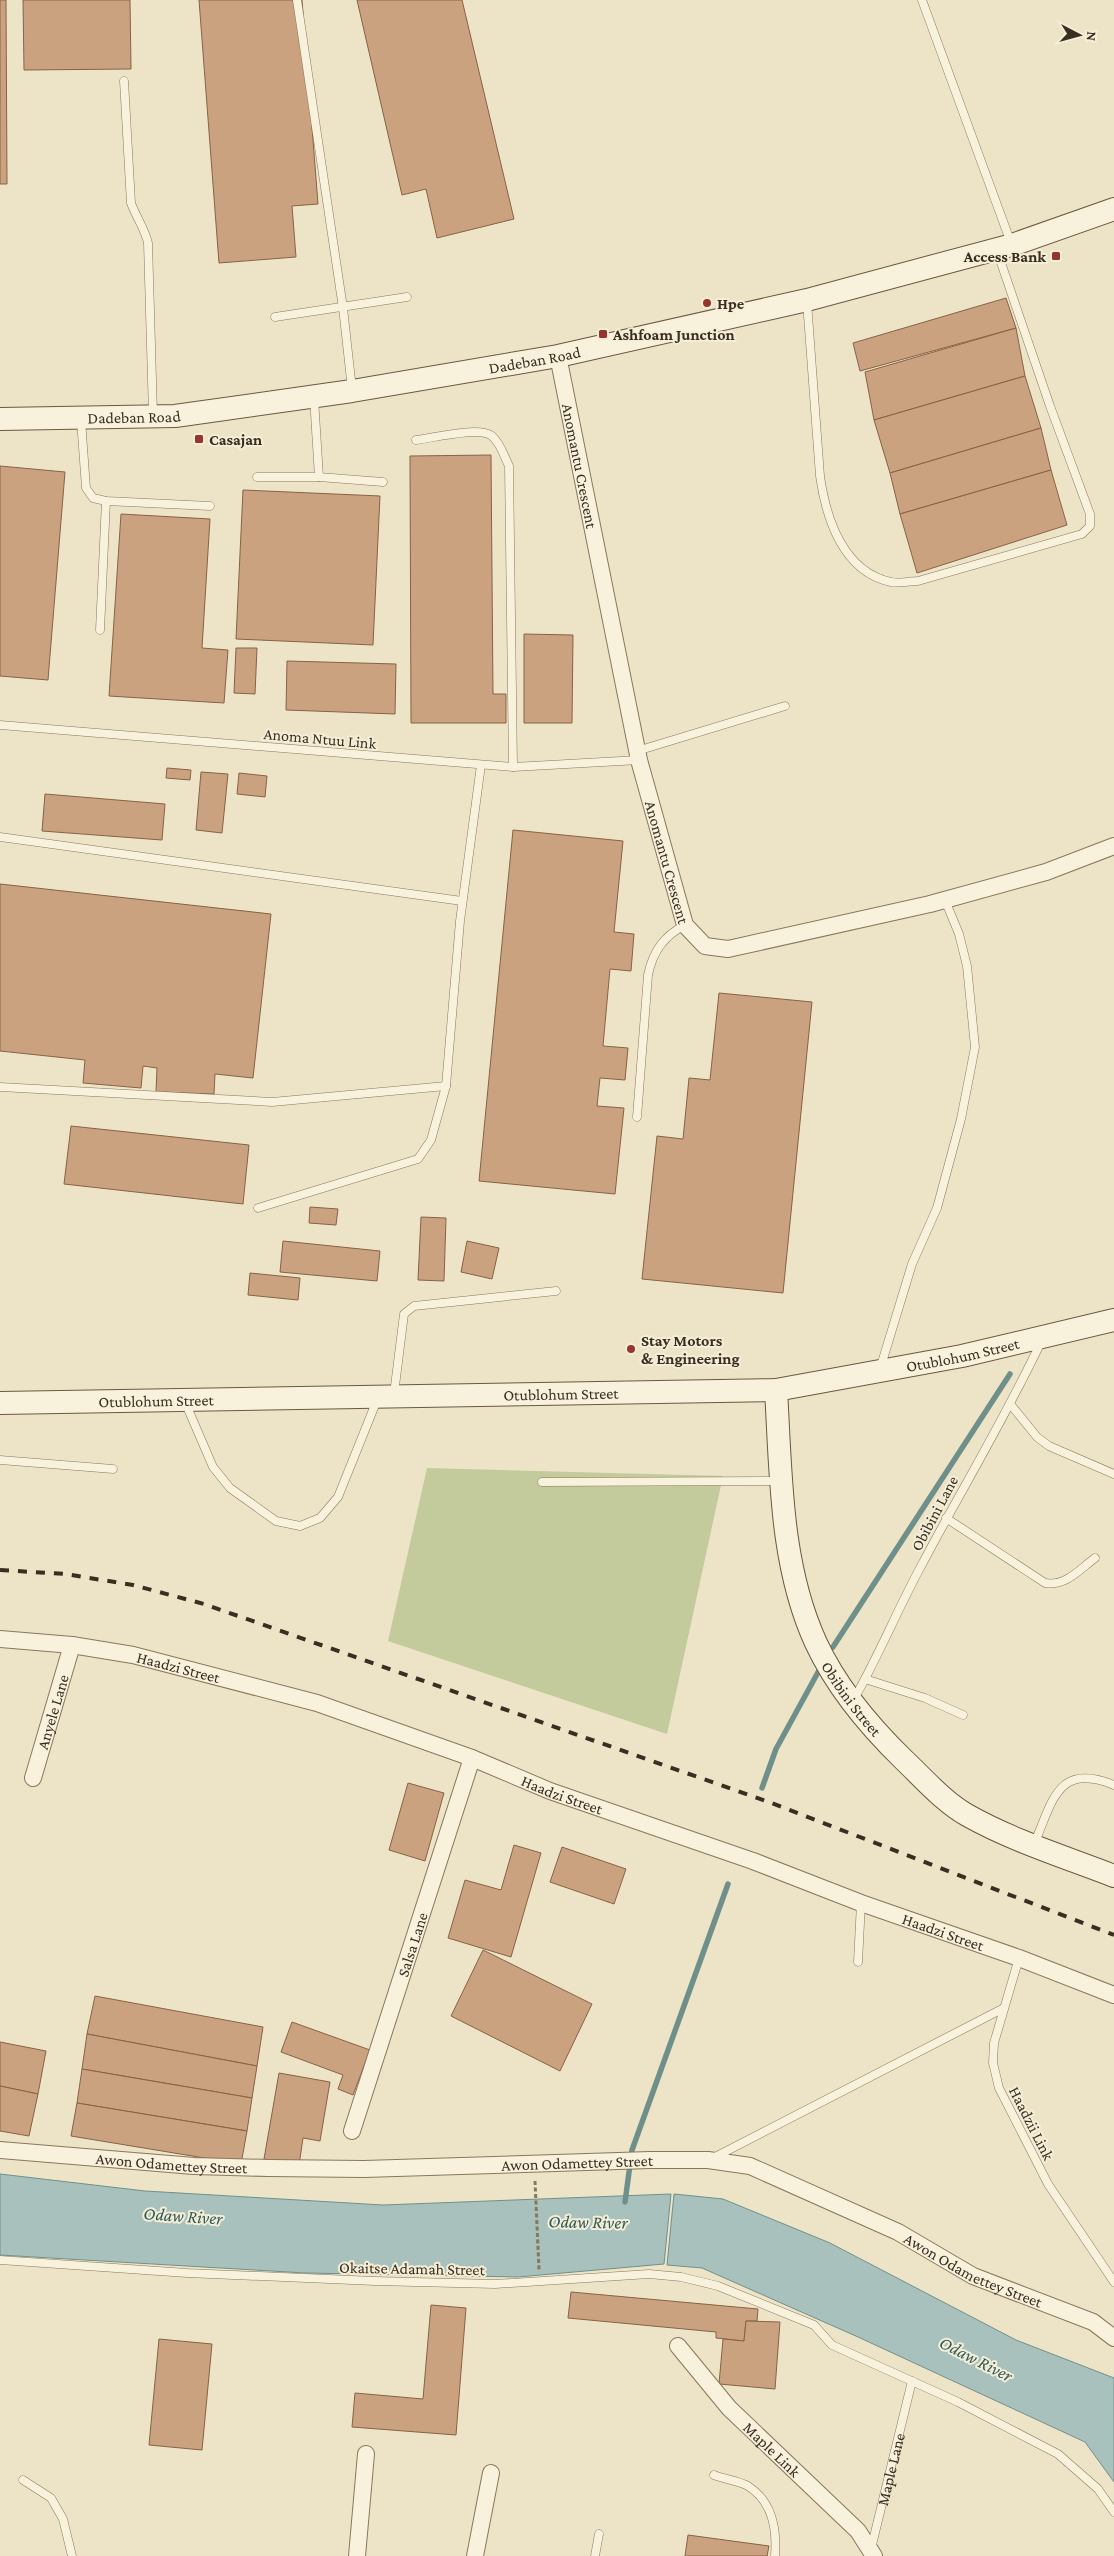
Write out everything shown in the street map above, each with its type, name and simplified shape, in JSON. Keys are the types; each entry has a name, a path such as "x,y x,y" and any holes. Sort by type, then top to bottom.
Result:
{"street":[{"name":"Dadeban Road","path":"0,419 175,416 352,391 558,356 807,300 1004,247 1114,209"},
{"name":"Anomantu Crescent","path":"558,356 638,755 685,925 705,946 728,949 945,900 1046,872 1114,846"},
{"name":"Otublohum Street","path":"0,1403 776,1390 879,1372 1043,1338 1114,1320"},
{"name":"Obibini Street","path":"776,1390 781,1480 788,1546 805,1615 816,1644 852,1702 893,1749 931,1786 966,1814 1034,1846 1114,1876"},
{"name":"Haadzi Street","path":"0,1639 72,1645 133,1655 317,1703 472,1758 550,1791 753,1861 861,1903 1019,1958 1114,1995"},
{"name":"Anyele Lane","path":"33,1778 72,1645"},
{"name":"Salsa Lane","path":"352,2131 472,1758"},
{"name":"Awon Odamettey Street","path":"0,2150 194,2166 268,2168 364,2169 650,2160 708,2160 750,2166 898,2232 973,2276 1093,2322 1114,2338"},
{"name":"Maple Link","path":"678,2346 729,2408 858,2531 872,2552"},
{"path":"356,2556 366,2454"},
{"path":"475,2556 491,2473"}],"lane":[{"path":"297,0 343,308 352,391"},
{"path":"807,300 820,476 824,502 833,528 847,554 869,574 891,582 918,581 1082,534 1090,526 1090,514 1050,406 1004,247 922,0"},
{"path":"124,81 131,202 137,220 145,230 148,243 153,416"},
{"path":"275,317 407,297"},
{"path":"314,396 319,477"},
{"path":"81,418 86,488 94,498 106,501 210,506"},
{"path":"416,440 476,432 490,435 499,443 509,466 513,767"},
{"path":"257,477 319,477 383,482"},
{"path":"100,630 106,501"},
{"name":"Anoma Ntuu Link","path":"0,725 513,767 638,755 785,706"},
{"path":"258,1208 418,1160 431,1140 446,1086 462,901 481,764"},
{"path":"0,837 462,901"},
{"path":"879,1372 912,1264 937,1208 961,1119 975,1047 967,966 959,934 945,900"},
{"path":"637,1117 652,956 671,932 685,925"},
{"path":"0,1087 272,1102 446,1086"},
{"path":"184,1400 212,1466 230,1488 276,1521 300,1526 320,1518 338,1497 386,1396 404,1314 414,1306 556,1291"},
{"name":"Obibini Lane","path":"852,1702 879,1655 903,1599 946,1518 1011,1405 1043,1338"},
{"path":"1011,1405 1038,1437 1049,1446 1114,1474"},
{"path":"0,1460 113,1468"},
{"path":"542,1482 781,1480"},
{"path":"946,1518 1045,1582 1054,1585 1061,1583 1095,1558"},
{"path":"865,1679 925,1698 963,1716"},
{"path":"1034,1846 1053,1800 1070,1779 1086,1777 1114,1785"},
{"path":"858,1962 861,1903"},
{"name":"Haadzii Link","path":"1019,1958 994,2043 993,2063 999,2088 1048,2184 1114,2282"},
{"path":"708,2160 1004,2008"},
{"name":"Okaitse Adamah Street","path":"0,2260 325,2280 495,2284 649,2274 681,2277 718,2286 814,2325 832,2345 912,2381"},
{"path":"912,2381 1058,2454 1098,2489 1114,2512"},
{"name":"Maple Lane","path":"872,2552 912,2381"},
{"path":"714,2476 746,2485 763,2500 771,2513 775,2526 775,2556"},
{"path":"23,2480 51,2498 63,2519 72,2556"},
{"path":"595,2556 599,2534"}],"path":[{"path":"534,2163 539,2281"}],"green space":[{"path":"427,1468 723,1476 667,1734 388,1641"}],"water":[{"name":"Odaw River","path":"0,2174 145,2191 383,2205 671,2194 664,2264 518,2277 305,2273 0,2255"},
{"name":"Odaw River","path":"674,2194 723,2199 830,2243 1016,2340 1114,2378 1114,2482 1085,2442 858,2337 702,2268 667,2265"}],"building":[{"path":"0,0 6,0 7,184 0,184"},
{"path":"23,0 130,0 131,69 24,70"},
{"path":"199,0 302,0 318,204 292,206 296,257 219,263"},
{"path":"357,0 462,0 514,219 437,238 426,189 402,195"},
{"path":"1006,298 1016,328 860,371 853,343"},
{"path":"1016,328 1025,376 874,420 865,372"},
{"path":"1025,376 1041,428 890,473 874,420"},
{"path":"1041,428 1051,470 900,514 890,473"},
{"path":"491,455 493,694 506,694 506,723 411,723 410,456"},
{"path":"0,466 65,472 48,680 0,676"},
{"path":"1051,470 1067,525 917,573 900,514"},
{"path":"243,490 380,496 373,645 236,639"},
{"path":"121,514 210,519 202,648 228,650 224,703 109,696"},
{"path":"524,634 573,635 572,723 524,723"},
{"path":"236,648 257,648 255,694 234,693"},
{"path":"287,661 396,664 395,714 286,710"},
{"path":"167,768 191,770 190,780 166,778"},
{"path":"201,772 228,774 222,833 196,830"},
{"path":"239,773 267,776 265,797 237,794"},
{"path":"45,794 165,804 162,840 42,831"},
{"path":"513,830 623,841 614,932 634,934 631,971 610,969 603,1046 628,1048 625,1080 600,1078 597,1106 624,1108 615,1194 479,1181"},
{"path":"0,884 271,914 253,1078 215,1074 214,1094 156,1092 157,1068 143,1066 141,1088 83,1083 85,1060 0,1051"},
{"path":"719,993 812,1002 783,1293 642,1279 657,1136 683,1139 689,1078 710,1080"},
{"path":"71,1126 249,1145 243,1204 64,1184"},
{"path":"310,1207 338,1209 336,1225 309,1223"},
{"path":"421,1217 446,1218 444,1281 418,1280"},
{"path":"283,1241 380,1251 377,1281 280,1272"},
{"path":"467,1241 499,1248 492,1279 461,1272"},
{"path":"250,1273 300,1278 298,1300 248,1295"},
{"path":"408,1783 444,1793 425,1861 389,1850"},
{"path":"514,1845 541,1853 511,1957 448,1938 465,1880 501,1890"},
{"path":"562,1847 626,1869 614,1904 550,1882"},
{"path":"483,1950 592,2004 560,2071 451,2016"},
{"path":"95,1996 263,2027 257,2066 87,2034"},
{"path":"292,2022 370,2050 353,2095 338,2089 343,2075 281,2052"},
{"path":"87,2034 257,2066 252,2098 82,2069"},
{"path":"0,2042 46,2051 38,2094 0,2086"},
{"path":"82,2069 252,2098 247,2131 77,2103"},
{"path":"279,2073 330,2082 320,2141 303,2138 299,2165 264,2159"},
{"path":"0,2086 38,2094 29,2136 0,2131"},
{"path":"77,2103 247,2131 241,2164 71,2136"},
{"path":"571,2292 758,2309 757,2321 746,2321 744,2341 716,2338 716,2332 568,2318"},
{"path":"431,2305 466,2308 456,2435 352,2427 355,2393 423,2399"},
{"path":"746,2321 780,2322 775,2389 719,2384 723,2339 744,2341"},
{"path":"159,2339 212,2344 202,2450 149,2445"},
{"path":"688,2535 769,2546 767,2556 685,2556"}],"waterway":[{"path":"833,1647 1010,1374"},
{"path":"762,1788 776,1749 822,1665"},
{"path":"625,2202 632,2150 728,1884"}],"railway":[{"path":"0,1570 65,1574 133,1585 204,1604 769,1802 1114,1935"}],"place":[{"name":"Access Bank","path":"1056,256"},
{"name":"Hpe","path":"707,303"},
{"name":"Ashfoam Junction","path":"603,334"},
{"name":"Casajan","path":"199,439"},
{"name":"Stay Motors & Engineering","path":"631,1349"}]}
